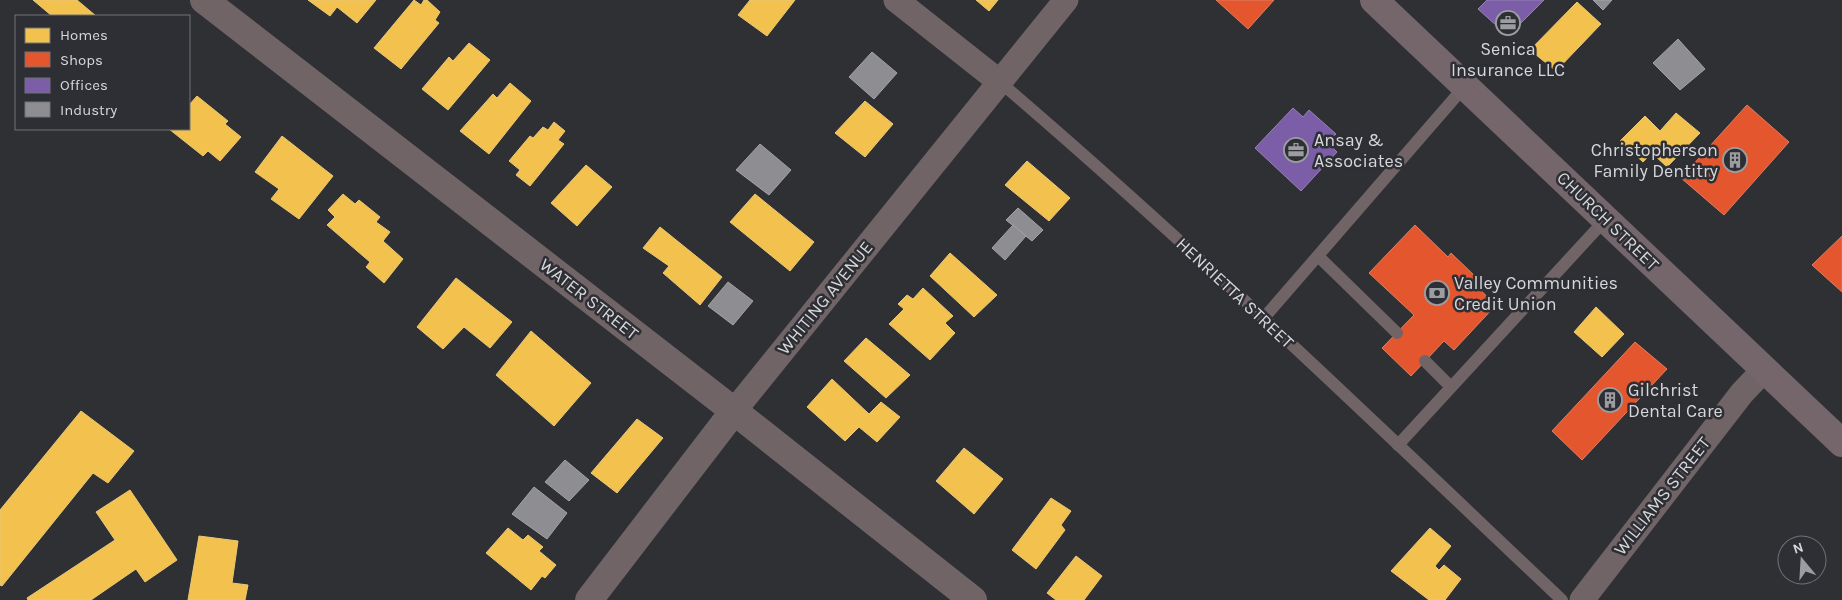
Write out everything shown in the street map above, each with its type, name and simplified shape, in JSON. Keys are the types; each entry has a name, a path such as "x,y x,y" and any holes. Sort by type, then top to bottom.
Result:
{"main road":[{"name":"CHURCH STREET","path":"1374,0 1842,443"}],"street":[{"name":"WATER STREET","path":"204,0 734,411 973,600"},
{"name":"HENRIETTA STREET","path":"896,0 1001,83"},
{"name":"WHITING AVENUE","path":"589,600 734,411 1001,83 1066,0"},
{"name":"WILLIAMS STREET","path":"1582,600 1742,393 1764,370"}],"lane":[{"name":"HENRIETTA STREET","path":"1001,83 1097,165 1264,319 1562,600"},
{"path":"1264,319 1465,86"},
{"path":"1398,445 1606,219"},
{"path":"1318,256 1397,333"},
{"path":"1425,361 1451,387"}],"building: Homes":[{"path":"33,0 77,0 95,15 51,15"},
{"path":"308,0 376,0 357,23 337,7 330,16"},
{"path":"414,0 421,5 424,0 427,0 440,12 435,20 439,23 401,69 374,48"},
{"path":"750,0 795,0 767,36 738,15"},
{"path":"976,0 998,0 989,11"},
{"path":"1577,2 1601,24 1556,71 1530,50"},
{"path":"469,43 490,60 448,110 422,89 449,57 453,61"},
{"path":"510,83 531,101 489,154 460,131 493,94 497,98"},
{"path":"197,96 228,121 225,124 241,137 220,161 208,151 203,156 170,130 190,130 190,104"},
{"path":"865,101 893,124 865,157 835,133"},
{"path":"1676,113 1700,133 1667,167 1652,153 1643,162 1620,141 1645,116 1660,131"},
{"path":"554,122 565,131 558,140 564,144 530,186 516,175 520,170 509,161 530,136 533,138 543,127 548,130"},
{"path":"282,136 333,176 299,219 271,199 279,189 255,172"},
{"path":"1027,161 1070,198 1049,221 1005,185"},
{"path":"586,165 612,187 577,226 551,203"},
{"path":"343,194 355,204 359,200 380,217 376,222 390,232 383,241 403,259 384,283 366,267 370,262 327,225 335,217 328,210"},
{"path":"755,194 814,242 790,271 730,222"},
{"path":"660,227 722,277 700,305 663,273 669,266 643,248"},
{"path":"950,253 997,295 974,317 930,276"},
{"path":"456,278 512,322 490,348 464,327 443,349 417,327"},
{"path":"923,288 953,316 945,323 955,333 930,360 889,324 904,309 898,304 907,295 913,299"},
{"path":"1596,307 1624,334 1602,357 1574,332"},
{"path":"531,331 591,383 554,426 496,375"},
{"path":"866,338 910,375 886,398 844,361"},
{"path":"832,379 869,414 881,402 900,417 877,442 859,427 845,441 807,407"},
{"path":"81,411 134,451 108,483 93,473 2,586 0,585 0,510"},
{"path":"637,419 663,438 617,493 591,473"},
{"path":"964,448 1003,479 974,514 936,481"},
{"path":"130,490 177,560 145,582 136,569 91,600 28,600 27,598 115,540 96,512"},
{"path":"1051,498 1071,511 1061,525 1065,530 1036,569 1012,550"},
{"path":"508,528 523,540 528,535 543,547 539,551 556,565 545,578 542,576 531,590 486,553"},
{"path":"1430,528 1451,546 1435,566 1439,570 1444,565 1461,579 1445,600 1429,600 1391,571"},
{"path":"199,536 238,541 232,583 248,585 245,600 188,600"},
{"path":"1076,556 1102,576 1084,600 1056,600 1047,593"}],"building: Shops":[{"path":"1216,0 1274,0 1248,29"},
{"name":"Christopherson Family Dentitry","path":"1747,105 1789,142 1724,215 1681,178"},
{"name":"Valley Communities Credit Union","path":"1415,225 1448,257 1451,253 1476,277 1471,281 1496,305 1454,350 1444,341 1411,376 1382,348 1414,315 1369,273"},
{"path":"1842,236 1842,292 1812,265"},
{"name":"Gilchrist Dental Care","path":"1635,342 1667,369 1582,460 1552,431"}],"building: Offices":[{"name":"Senica Insurance LLC","path":"1487,0 1544,0 1508,36 1478,9"},
{"name":"Ansay & Associates","path":"1293,108 1303,117 1309,110 1336,134 1327,142 1337,152 1301,191 1255,148"}],"building: Industry":[{"path":"1593,0 1612,0 1603,10"},
{"path":"1678,39 1705,69 1680,90 1653,63"},
{"path":"872,52 897,73 874,99 849,77"},
{"path":"760,144 791,170 769,195 736,170"},
{"path":"1018,208 1043,230 1032,241 1006,220"},
{"path":"1013,225 1026,236 1005,260 992,248"},
{"path":"728,282 753,301 733,325 708,306"},
{"path":"565,460 589,480 569,501 545,482"},
{"path":"534,487 567,513 547,539 512,514"}],"place":[{"name":"Senica Insurance LLC","path":"1508,23"},
{"name":"Ansay & Associates","path":"1296,150"},
{"name":"Christopherson Family Dentitry","path":"1735,160"},
{"name":"Valley Communities Credit Union","path":"1437,293"},
{"name":"Gilchrist Dental Care","path":"1610,400"}]}
